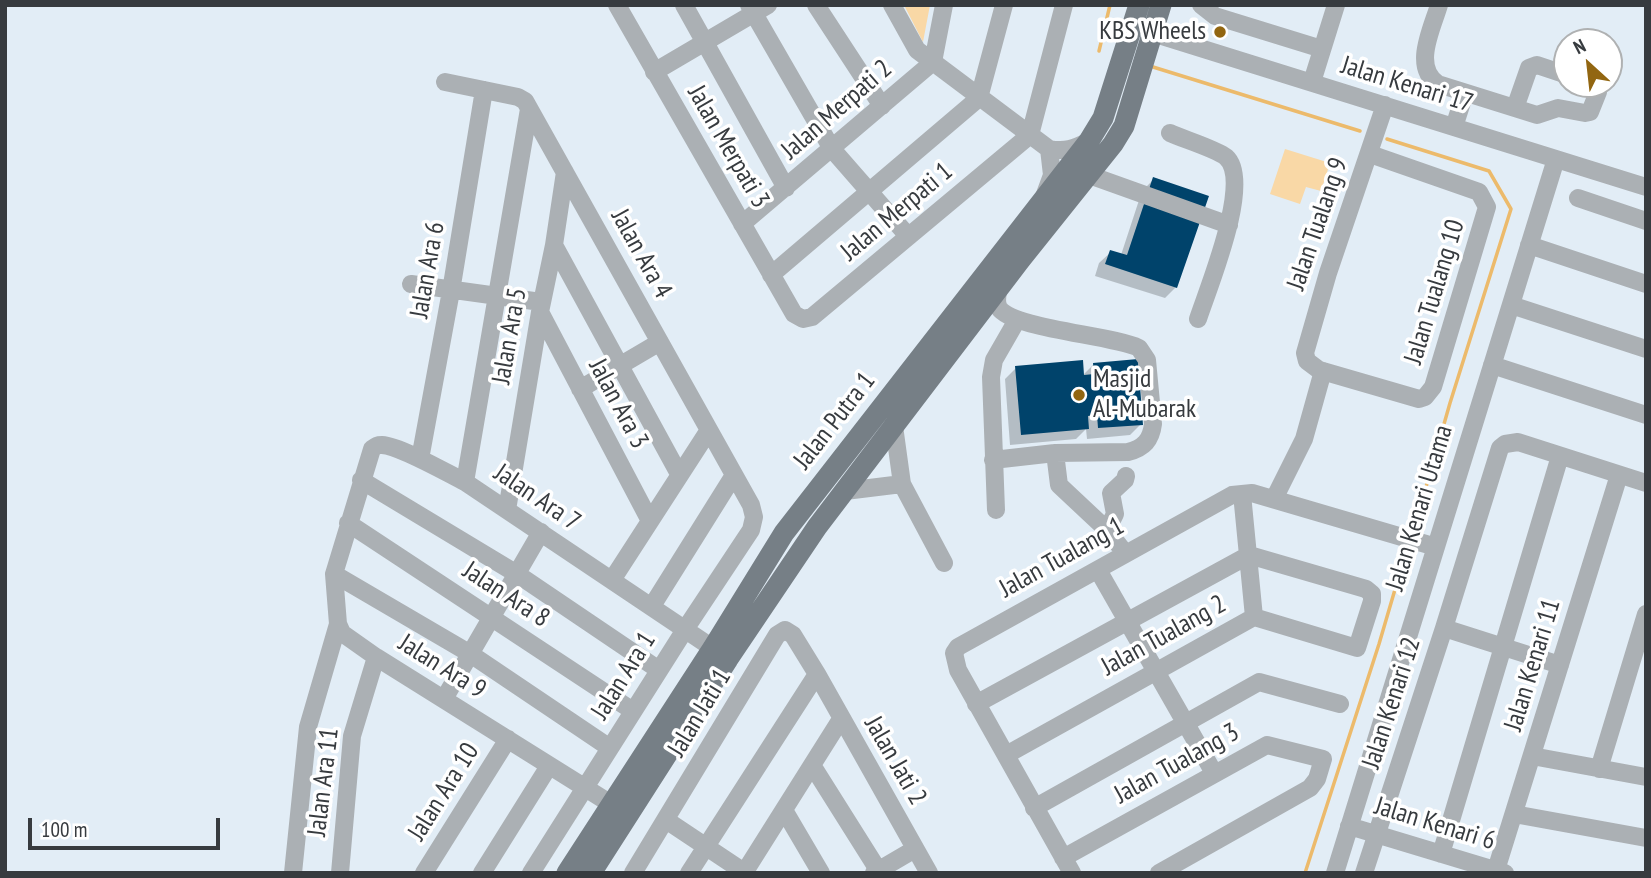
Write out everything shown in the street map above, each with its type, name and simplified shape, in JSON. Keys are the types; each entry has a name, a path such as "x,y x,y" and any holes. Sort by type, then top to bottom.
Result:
{"main road":[{"name":"Jalan Putra 1","path":"567,873 611,804 721,654 998,292 1078,171 1089,141 1103,118 1139,5"},
{"name":"Jalan Putra 1","path":"591,873 721,654 784,533 1043,200 1113,144 1124,126 1161,5"}],"street":[{"name":"Jalan Merpati 3","path":"617,5 794,314"},
{"path":"684,5 786,188"},
{"path":"817,5 882,106"},
{"path":"892,5 917,50 1048,149 1074,149 1089,141"},
{"path":"933,62 944,5"},
{"path":"771,275 979,99 1004,5"},
{"path":"1030,135 1065,5"},
{"path":"1200,5 1216,16 1322,49"},
{"path":"1312,82 1336,5"},
{"path":"1439,5 1425,54 1426,70 1438,84 1537,115 1558,108 1588,113 1592,110 1596,98"},
{"path":"654,72 757,8 832,149 908,236"},
{"name":"Jalan Kenari 17","path":"1152,33 1646,187"},
{"name":"Jalan Merpati 2","path":"742,224 933,62"},
{"path":"1515,108 1529,68 1537,65 1553,70"},
{"path":"445,82 521,97 529,109 465,482"},
{"name":"Jalan Ara 6","path":"420,459 484,90"},
{"path":"1454,127 1465,93"},
{"name":"Jalan Tualang 9","path":"1323,371 1312,366 1307,360 1306,346 1385,105"},
{"name":"Jalan Ara 4","path":"529,109 751,505"},
{"path":"1170,133 1225,156 1231,166 1235,189 1228,225 1198,319"},
{"name":"Jalan Merpati 1","path":"794,314 803,319 812,317 1030,135"},
{"path":"1043,200 1052,175 1048,149"},
{"name":"Jalan Tualang 10","path":"1323,371 1412,398 1425,397 1433,387 1487,207 1479,192 1370,153"},
{"name":"Jalan Kenari Utama","path":"1335,873 1556,159"},
{"path":"1078,171 1228,225"},
{"name":"Jalan Ara 5","path":"507,510 565,172"},
{"path":"1578,198 1646,221"},
{"path":"554,245 679,474"},
{"path":"1529,245 1646,284"},
{"path":"411,284 496,296 541,307"},
{"path":"993,460 1055,453 1128,452 1147,443 1153,424 1144,353 1133,345 1017,320 1000,308 998,292"},
{"path":"1511,305 1646,349"},
{"name":"Jalan Ara 3","path":"541,307 580,389 649,519"},
{"path":"996,510 991,377 994,360 1017,320"},
{"path":"580,389 660,342"},
{"path":"1492,365 1646,415"},
{"path":"1274,499 1304,439 1323,371"},
{"path":"894,426 902,484 944,563"},
{"path":"612,580 709,430"},
{"name":"Jalan Kenari 12","path":"1364,873 1444,628 1497,454 1505,444 1518,442 1560,456"},
{"name":"Jalan Ara 7","path":"348,523 369,454 376,446 387,446 465,482 721,654"},
{"path":"1055,453 1059,485 1107,530 1125,553"},
{"path":"1441,853 1560,456 1646,483"},
{"path":"652,606 734,475"},
{"name":"Jalan Kenari 11","path":"1501,871 1514,814 1619,475"},
{"path":"1107,530 1115,513 1111,493 1126,476"},
{"path":"361,480 517,574 659,670"},
{"path":"845,491 902,484"},
{"path":"1254,617 1242,494 1252,493 1274,499 1436,547"},
{"name":"Jalan Tualang 1","path":"1068,866 976,704 954,661 954,653 958,647 1125,553 1232,495 1242,494"},
{"name":"Jalan Ara 1","path":"531,873 685,628 751,530 754,517 751,505"},
{"path":"293,873 307,727 338,624 334,575 348,523"},
{"name":"Jalan Ara 8","path":"348,523 633,711"},
{"path":"444,699 541,532"},
{"path":"976,704 1248,555"},
{"name":"Jalan Tualang 2","path":"1006,755 1254,617 1357,648 1372,601 1369,591 1248,555"},
{"path":"1098,570 1214,774"},
{"path":"334,575 469,653 610,748"},
{"path":"1599,769 1646,614"},
{"name":"Jalan Ara 9","path":"338,624 342,633 376,657 611,804"},
{"path":"1444,628 1560,665"},
{"name":"Jalan Jati 1","path":"633,873 780,632 790,632 793,635 817,674"},
{"name":"Jalan Ara 11","path":"340,873 352,736 376,657"},
{"path":"689,873 817,674"},
{"name":"Jalan Jati 2","path":"817,674 929,873"},
{"path":"1034,808 1262,681 1340,704"},
{"path":"666,820 744,872 841,719"},
{"name":"Jalan Ara 10","path":"424,873 508,739"},
{"name":"Jalan Tualang 3","path":"1068,866 1214,774 1270,744 1323,759 1317,779 1310,788 1159,873"},
{"path":"1532,756 1646,777"},
{"path":"812,765 878,872 915,849"},
{"path":"482,873 549,766"},
{"path":"784,810 821,873"},
{"path":"1514,814 1646,838"},
{"name":"Jalan Kenari 6","path":"1349,826 1501,871"}],"shaded area":[{"path":"904,5 930,5 923,42"},
{"path":"1285,149 1330,163 1321,191 1306,187 1300,204 1270,194"}],"building":[{"path":"1153,177 1209,196 1177,288 1105,264 1110,250 1127,255"},
{"name":"Masjid Al-Mubarak","path":"1138,359 1143,425 1098,428 1097,415 1088,416 1089,429 1021,435 1015,366 1083,360 1084,375 1094,374 1093,363"}],"waterway":[{"path":"1099,51 1110,5"},
{"path":"1153,67 1360,131"},
{"path":"1387,139 1489,171 1511,209 1414,529"},
{"path":"1305,873 1406,552"}],"place":[{"name":"KBS Wheels","path":"1220,32"},
{"name":"Masjid Al-Mubarak","path":"1079,395"}]}
